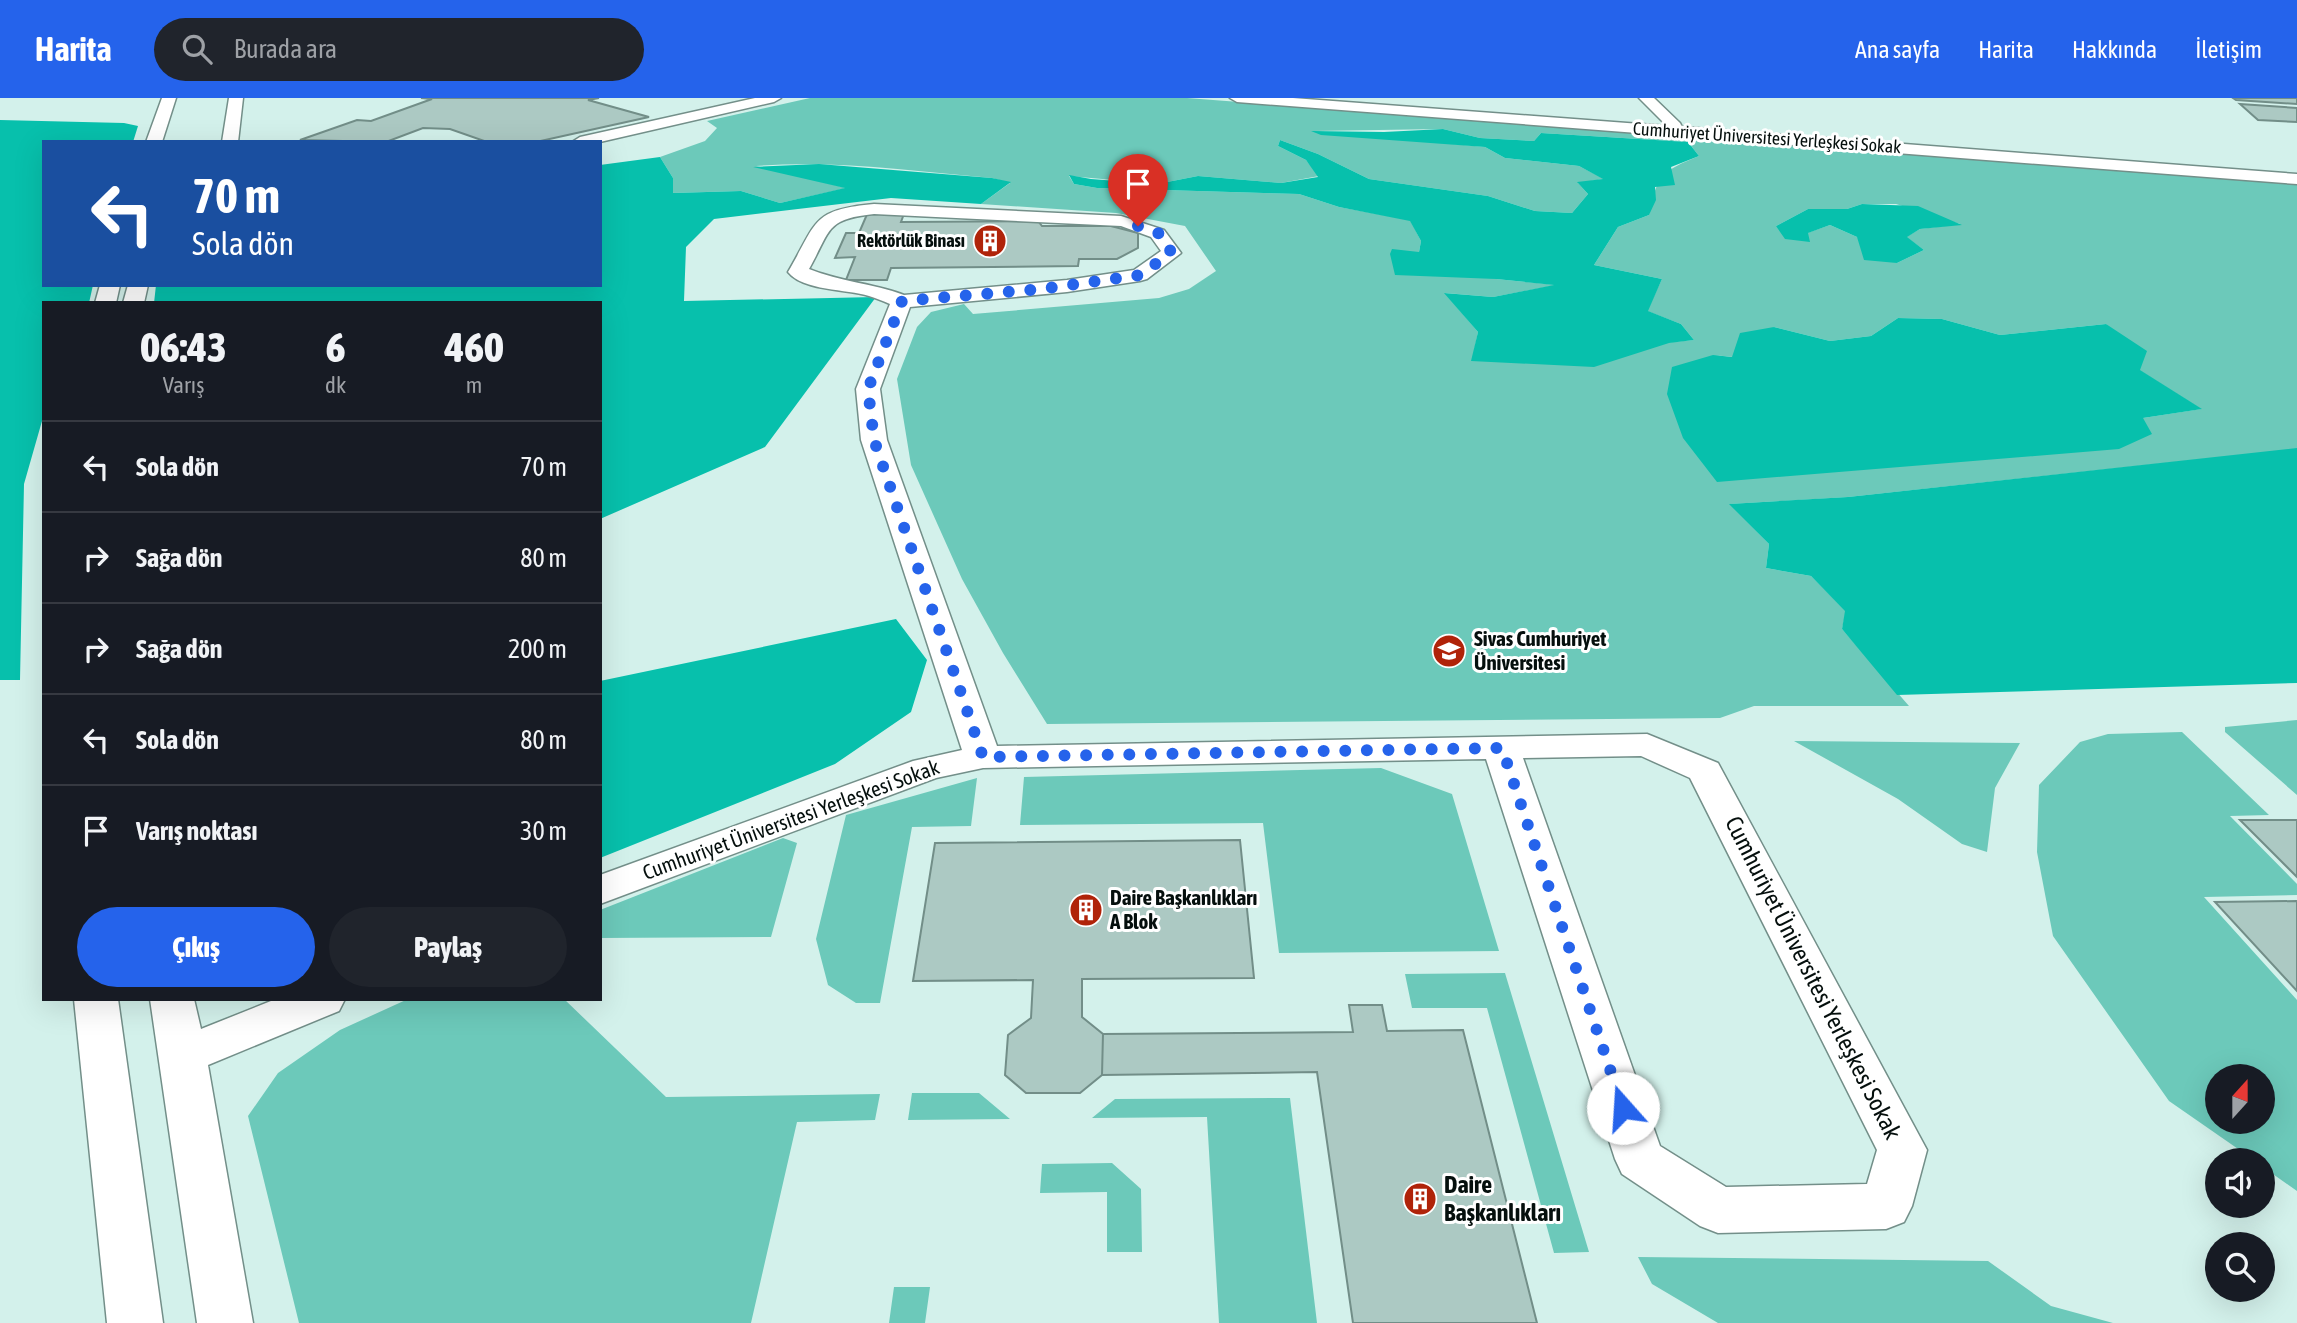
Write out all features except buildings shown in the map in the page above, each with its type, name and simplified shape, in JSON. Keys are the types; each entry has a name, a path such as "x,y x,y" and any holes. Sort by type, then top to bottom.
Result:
{"street":[{"path":"155,140 169,98"},
{"path":"230,140 236,98"},
{"path":"589,140 774,98"},
{"name":"Cumhuriyet Üniversitesi Yerleşkesi Sokak","path":"1237,98 2297,179"},
{"name":"Cumhuriyet Üniversitesi Yerleşkesi Sokak","path":"1308,98 2297,173"},
{"path":"1646,98 1675,126"},
{"path":"874,209 1121,221 1156,230 1167,239 1171,253 1140,275 1041,289 902,301 873,290 820,281 799,272 828,219 844,212 874,209"},
{"path":"902,301 868,389 874,440 983,757"},
{"name":"Cumhuriyet Üniversitesi Yerleşkesi Sokak","path":"602,889 903,777 953,762 983,757 1647,745 1705,771 1902,1150 1886,1206 1718,1210 1640,1159 1502,748"},
{"path":"96,1001 135,1323"},
{"path":"172,1001 225,1323"},
{"path":"183,1055 318,1001"}],"green space":[{"path":"810,98 1187,98 2297,184 2297,449 1848,497 1730,504 1769,544 1766,568 1811,576 1846,611 1842,629 1909,706 1754,706 1720,718 1047,724 962,579 911,465 897,379 917,327 931,312 964,304 973,314 1159,298 1189,289 1216,271 1185,226 1116,213 981,204 1010,183 992,178 815,164 756,166 847,188 780,203 741,191 672,193 673,178 660,157 705,141 717,128 707,121","holes":["1443,129 1480,138 1534,141 1541,133 1688,142 1699,156 1663,176 1655,191 1649,215 1618,227 1594,265 1662,279 1647,311 1681,324 1694,340 1472,361 1478,332 1445,293 1493,297 1557,285 1496,279 1419,252 1421,241 1410,220 1339,207 1299,194 1097,188 1074,184 1069,176 1157,184 1198,176 1281,183 1319,176 1306,160 1278,146 1280,140 1318,154 1369,179 1488,196 1535,211 1572,213 1588,194 1578,183 1604,179 1579,166 1505,158 1485,147 1314,131","1862,204 1896,204 1960,224 1920,229 1906,237 1924,250 1897,263 1857,237 1830,225 1807,233 1776,226 1808,209 1847,209","1898,318 1942,319 2000,335 2106,324 2139,370 2201,409 2143,418 1713,355 1733,357 1774,327 1830,341 1871,336"]},
{"path":"0,120 124,123 138,126 134,140 42,140 42,287 93,287 89,301 42,301 42,421 24,484 20,680 0,680"},
{"path":"1443,129 1480,138 1534,141 1541,133 1688,142 1699,156 1671,167 1675,185 1655,187 1656,200 1649,215 1618,227 1594,265 1662,279 1648,311 1681,324 1694,340 1669,343 1594,367 1471,361 1478,332 1444,293 1493,297 1554,285 1496,279 1395,275 1390,254 1392,249 1419,252 1421,241 1410,221 1339,207 1299,194 1097,188 1074,184 1069,175 1157,184 1198,176 1281,183 1318,177 1306,160 1278,146 1280,140 1318,154 1369,179 1488,196 1535,211 1572,213 1588,194 1577,182 1603,179 1579,166 1505,158 1485,147 1321,135 1311,131 1384,132"},
{"path":"660,157 673,178 673,193 741,191 780,203 845,188 753,167 819,164 992,178 1011,182 981,204 891,198 714,219 686,247 684,301 876,297 765,447 602,518 602,301 154,301 156,287 602,287 602,165"},
{"path":"1862,204 1918,206 1962,225 1920,229 1907,237 1924,250 1897,263 1864,260 1857,237 1830,225 1808,233 1810,242 1785,239 1776,226 1808,209 1847,209"},
{"path":"1898,318 1942,319 2000,335 2106,324 2147,351 2140,370 2202,409 2143,418 2152,434 2119,449 1717,482 1683,438 1667,394 1672,367 1713,355 1732,357 1740,333 1774,327 1830,341 1871,336"},
{"path":"2297,448 2297,683 1897,695 1842,629 1845,611 1811,576 1766,568 1769,544 1729,504 1848,497"},
{"path":"896,619 927,660 911,712 835,764 602,857 602,681"},
{"path":"2297,720 2297,795 2225,732 2225,727"},
{"path":"2182,732 2269,815 2230,816 2297,884 2297,895 2204,897 2297,1000 2297,1191 2275,1175 2275,1148 2237,1148 2217,1134 2275,1134 2275,1064 2205,1064 2205,1126 2169,1101 2053,936 2037,852 2039,785 2080,742 2108,734"},
{"path":"1794,741 2020,743 1995,788 1987,852 1962,844 1898,799"},
{"path":"1381,768 1452,794 1499,951 1279,953 1263,823 1020,825 1024,777"},
{"path":"977,778 971,826 912,827 880,1003 856,1003 828,985 816,939 846,815"},
{"path":"783,838 797,843 771,937 602,938 602,909"},
{"path":"1505,973 1589,1252 1554,1253 1487,1008 1412,1008 1405,974"},
{"path":"404,1001 566,1001 666,1097 880,1094 875,1120 797,1122 751,1323 299,1323 248,1116 278,1073 340,1030"},
{"path":"912,1093 979,1093 1010,1119 908,1120"},
{"path":"1290,1098 1317,1323 1219,1323 1207,1117 1092,1118 1115,1099"},
{"path":"1112,1163 1141,1189 1142,1252 1107,1252 1107,1192 1040,1193 1042,1164"},
{"path":"1638,1257 1988,1261 2051,1306 2113,1323 1718,1323 1652,1284"},
{"path":"894,1287 930,1287 925,1323 889,1323"}],"place":[{"name":"Rektörlük Binası","path":"990,241"},
{"name":"Sivas Cumhuriyet Üniversitesi","path":"1449,651"},
{"name":"Daire Başkanlıkları A Blok","path":"1086,910"},
{"name":"Daire Başkanlıkları","path":"1420,1199"}],"route":[{"path":"1138,226 1156,230 1167,239 1171,253 1140,275 1041,289 902,301 868,389 874,440 983,757 1502,748 1623,1108"}]}
